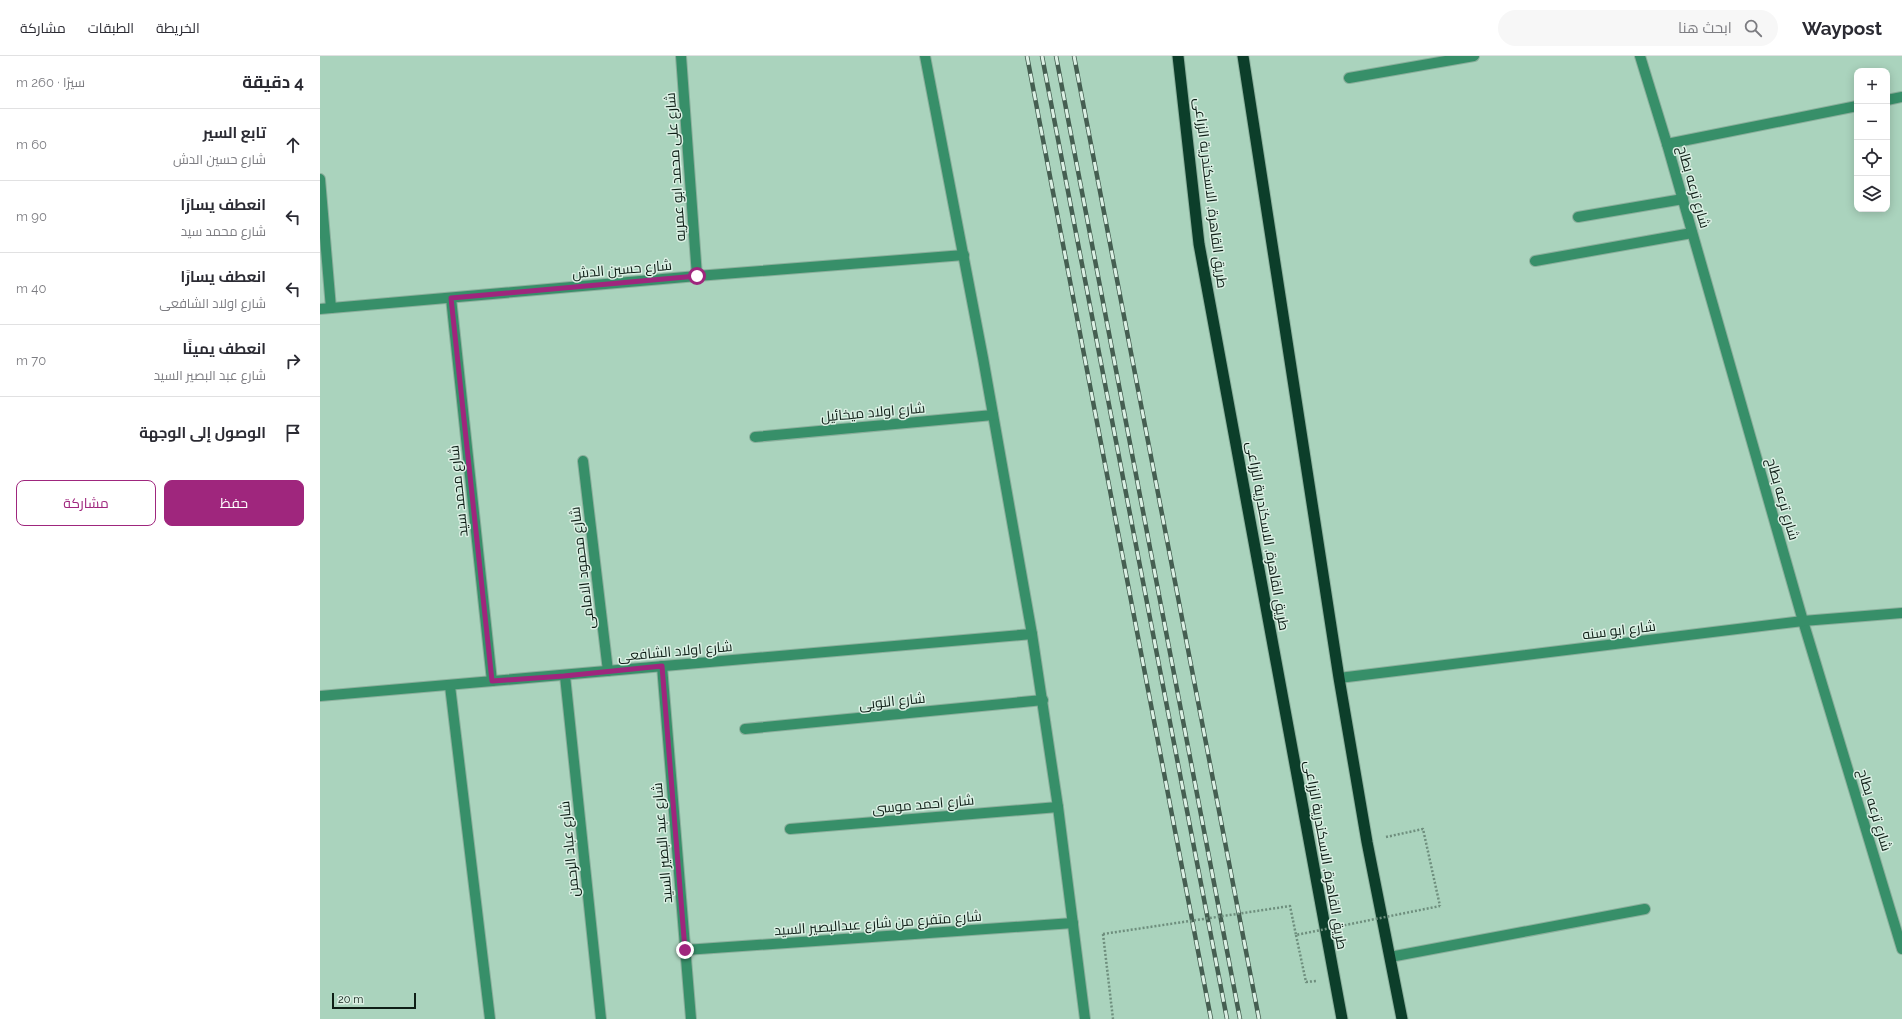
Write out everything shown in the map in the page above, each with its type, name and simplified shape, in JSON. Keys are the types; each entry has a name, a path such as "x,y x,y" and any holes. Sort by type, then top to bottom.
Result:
{"highway":[{"name":"طريق القاهرة, الاسكندرية الزراعى","path":"1178,56 1199,244 1342,1019"},
{"path":"1243,56 1339,678 1367,842 1402,1019"}],"street":[{"name":"شارع على محمد ابو عمريه","path":"681,56 697,276"},
{"path":"925,56 964,255 1043,700 1085,1019"},
{"path":"1349,78 1474,56"},
{"name":"شارع ترعه بطاح","path":"1640,56 1683,199 1803,621 1902,949"},
{"path":"1890,99 1902,97"},
{"path":"1667,144 1854,107"},
{"path":"320,179 331,308"},
{"path":"1578,217 1683,199"},
{"path":"1535,262 1692,233"},
{"name":"شارع حسين الدش","path":"320,309 697,276 964,255"},
{"name":"شارع محمد سيد","path":"451,298 492,681"},
{"name":"شارع اولاد ميخائيل","path":"755,437 993,415"},
{"name":"شارع محمود الامامى","path":"583,461 608,671"},
{"name":"شارع ابو سنه","path":"1339,678 1803,621 1902,613"},
{"name":"شارع اولاد الشافعى","path":"320,696 450,686 492,681 564,676 662,666 1032,634"},
{"name":"شارع عبد البصير السيد","path":"662,666 691,1019"},
{"name":"شارع عباد الرحمن","path":"564,676 601,1019"},
{"path":"450,686 490,1019"},
{"name":"شارع النوبى","path":"745,729 1043,700"},
{"name":"شارع احمد موسى","path":"790,829 1058,807"},
{"path":"1390,957 1645,909"},
{"name":"شارع متفرع من شارع عبدالبصير السيد","path":"685,950 1073,923"}],"path":[{"path":"1296,935 1440,906 1423,829 1367,842"},
{"path":"1113,1019 1103,934 1290,906 1306,982"}],"railway":[{"path":"1027,56 1211,1019"},
{"path":"1042,56 1227,1019"},
{"path":"1056,56 1240,1019"},
{"path":"1074,56 1259,1019"}],"route":[{"path":"685,950 662,666 564,676 492,681 451,298 697,276"}]}
